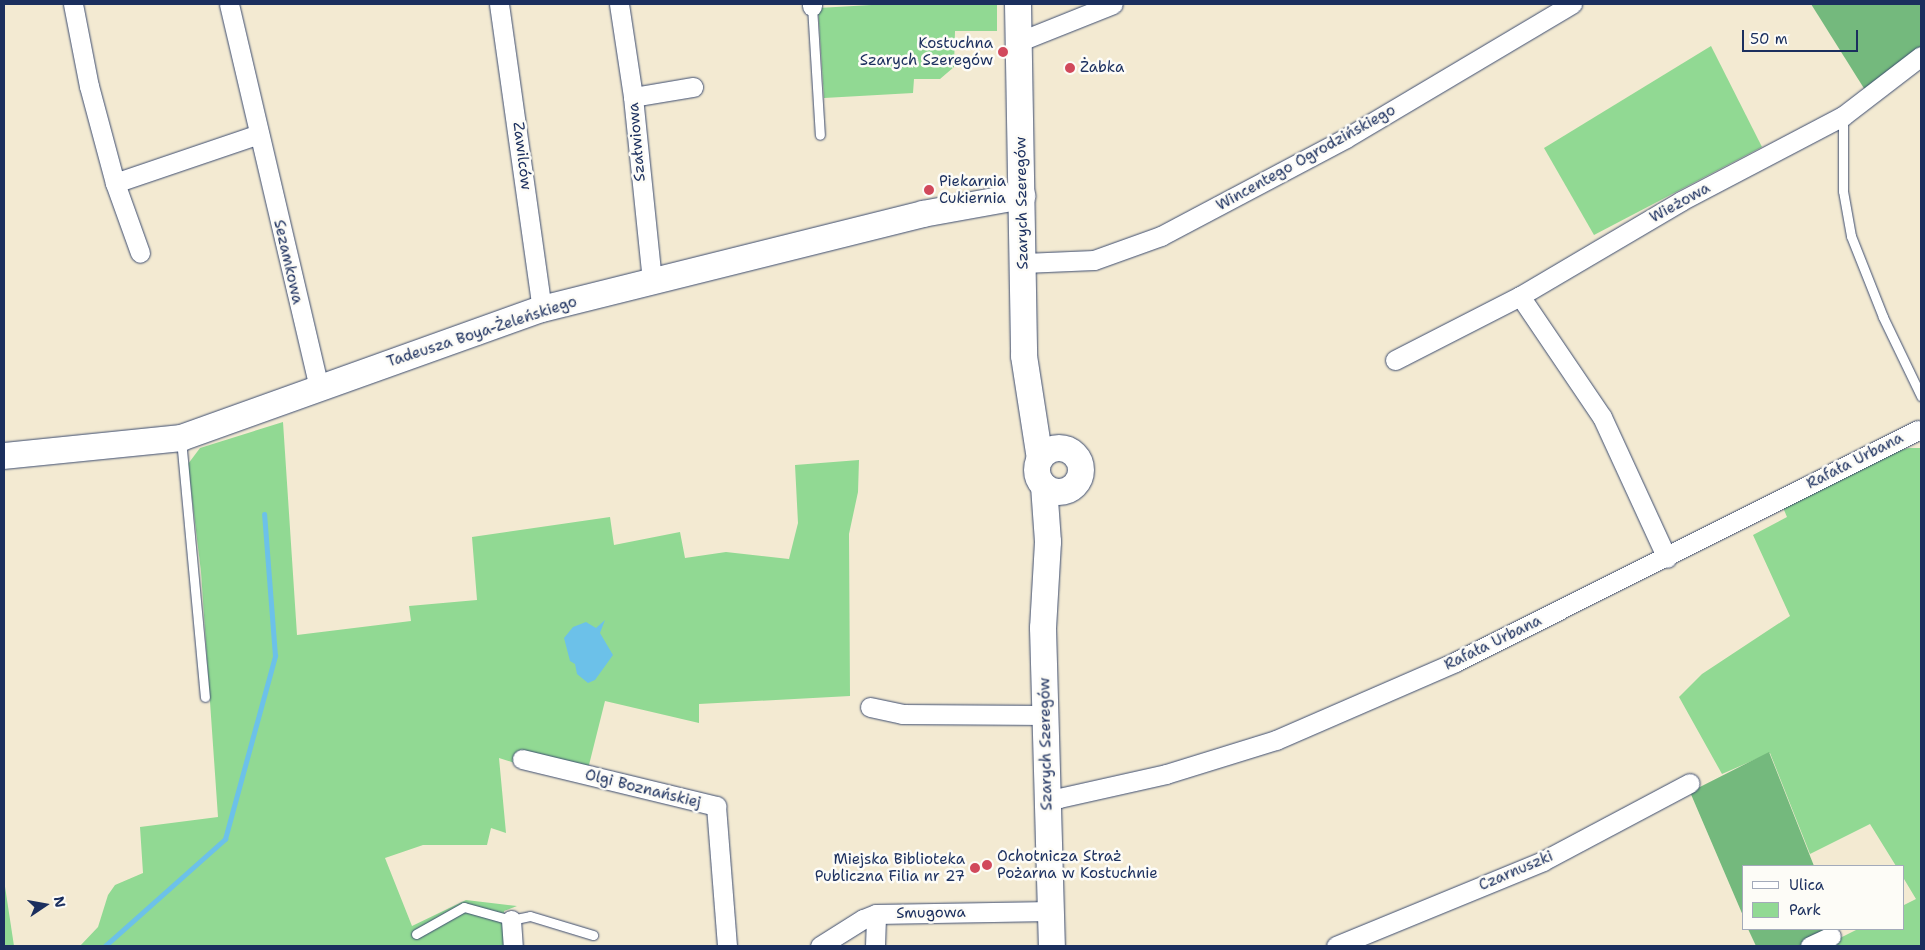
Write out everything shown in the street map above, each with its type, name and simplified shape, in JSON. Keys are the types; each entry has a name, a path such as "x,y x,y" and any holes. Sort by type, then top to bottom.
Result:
{"street":[{"path":"73,4 89,86 115,182 140,254"},
{"name":"Sezamkowa","path":"229,4 319,389"},
{"name":"Zawilców","path":"499,4 542,309"},
{"name":"Szałwiowa","path":"619,4 633,97 652,281"},
{"name":"Szarych Szeregów","path":"1018,4 1024,263 1024,356 1040,459"},
{"path":"1018,42 1113,4"},
{"name":"Wincentego Ogrodzińskiego","path":"1024,263 1094,260 1161,236 1346,138 1572,4"},
{"name":"Wieżowa","path":"1395,360 1520,296 1681,201 1843,116 1921,56"},
{"path":"633,97 693,87"},
{"path":"115,182 259,134"},
{"name":"Tadeusza Boya-Żeleńskiego","path":"4,456 180,438 542,309 924,214 1022,196"},
{"path":"1520,296 1602,417 1667,558"},
{"name":"Szarych Szeregów","path":"1031,401 1064,448"},
{"name":"Rafała Urbana","path":"1047,797 1059,798 1166,774 1276,740 1455,662 1667,558 1919,425"},
{"path":"1064,448 1076,454 1082,467 1082,475 1073,488 1058,492 1044,486 1037,473 1040,459 1050,449 1064,448"},
{"name":"Szarych Szeregów","path":"1044,486 1048,542 1043,628 1052,946"},
{"name":"Szarych Szeregów","path":"1048,542 1073,488"},
{"path":"870,707 902,714 1045,716"},
{"name":"Olgi Boznańskiej","path":"522,759 716,806 727,946"},
{"name":"Czarnuszki","path":"1336,946 1542,861 1690,783"},
{"name":"Smugowa","path":"820,946 862,919 876,914 1051,911"},
{"path":"876,914 876,946"},
{"path":"511,920 513,946"},
{"path":"1810,946 1831,936"}],"lane":[{"path":"812,5 820,135"},
{"path":"1843,116 1843,191 1851,236 1883,317 1921,396"},
{"path":"180,438 206,698"},
{"path":"416,934 464,907 511,920 530,916 593,935"}],"green space":[{"path":"889,4 997,4 997,31 955,31 954,67 940,79 914,79 913,93 824,98 818,8"},
{"path":"1811,4 1921,4 1921,47 1865,90"},
{"path":"1711,46 1762,147 1594,235 1544,148"},
{"path":"283,422 297,635 411,621 409,606 477,600 472,537 610,517 614,545 680,532 685,558 726,552 789,559 798,523 795,465 859,460 858,492 849,534 850,696 699,704 699,723 605,701 588,769 520,750 518,764 499,758 506,833 491,828 487,845 423,845 385,858 412,926 466,900 517,906 504,911 507,946 80,946 98,927 108,895 115,885 143,873 140,827 218,817 201,572 188,464 200,448"},
{"path":"1909,448 1921,448 1921,946 1824,946 1856,930 1905,930 1905,904 1916,899 1905,881 1905,865 1895,865 1870,824 1810,854 1770,753 1722,774 1679,697 1702,674 1790,616 1753,535 1787,517 1782,505 1871,457"},
{"path":"1769,752 1814,865 1742,865 1742,913 1690,792"},
{"path":"4,880 14,946 4,946"},
{"path":"1748,930 1827,930 1798,946 1756,946"}],"water":[{"path":"605,620 600,633 613,655 595,680 588,683 577,674 575,664 570,661 564,638 573,627 586,622 596,628"}],"waterway":[{"path":"105,946 225,839 275,656 264,514"}],"place":[{"name":"Kostuchna Szarych Szeregów","path":"1003,52"},
{"name":"Żabka","path":"1070,68"},
{"name":"Piekarnia Cukiernia","path":"929,190"},
{"name":"Ochotnicza Straż Pożarna w Kostuchnie","path":"987,865"},
{"name":"Miejska Biblioteka Publiczna Filia nr 27","path":"975,868"}]}
